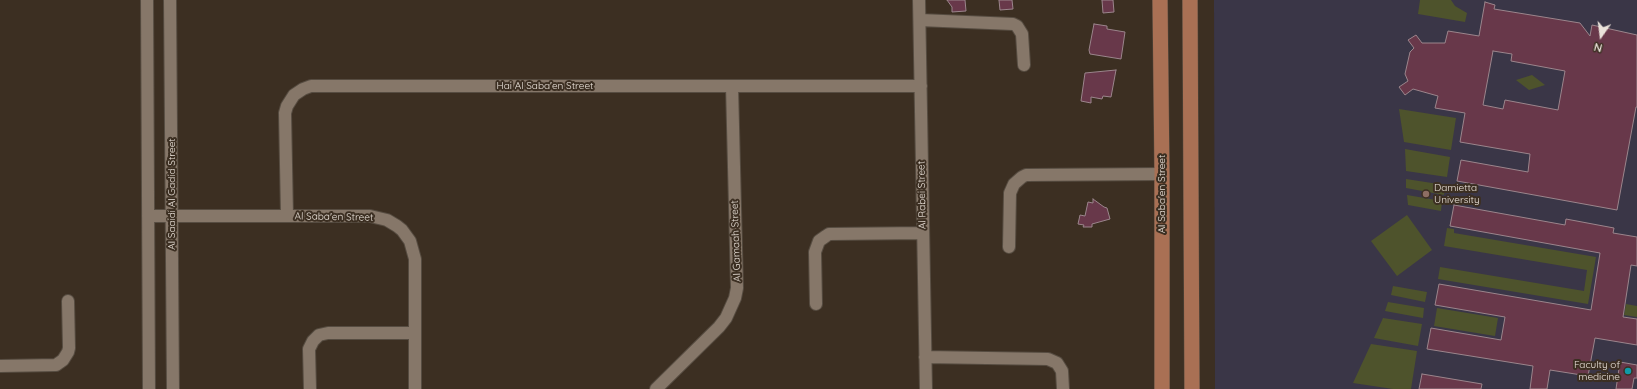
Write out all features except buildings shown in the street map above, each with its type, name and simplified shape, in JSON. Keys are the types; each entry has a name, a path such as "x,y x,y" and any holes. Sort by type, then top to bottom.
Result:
{"main road":[{"name":"Al Saba'en Street","path":"1160,0 1162,389"},
{"path":"1190,0 1192,389"}],"street":[{"path":"147,0 149,389"},
{"name":"Al Saaidi Al Gadid Street","path":"170,0 173,389"},
{"name":"Al Rabei Street","path":"919,0 926,389"},
{"path":"920,20 1013,24 1017,26 1022,34 1024,64"},
{"name":"Hai Al Saba'en Street","path":"287,216 285,113 287,106 294,95 311,86 921,86"},
{"name":"Al Gamaah Street","path":"656,389 719,327 726,318 735,298 737,288 732,86"},
{"path":"1009,247 1010,193 1014,184 1026,175 1162,174"},
{"name":"Al Saba'en Street","path":"148,216 370,216 387,220 402,230 410,241 415,260 415,389"},
{"path":"816,304 815,252 819,241 829,234 923,233"},
{"path":"0,366 56,365 63,360 69,348 68,301"},
{"path":"310,389 309,349 313,341 319,335 328,333 415,333"},
{"path":"925,357 1048,359 1056,363 1062,371 1063,389"}],"shaded area":[{"name":"Damietta University","path":"1214,0 1637,0 1637,389 1215,389"}],"green space":[{"path":"1420,0 1451,0 1455,6 1467,13 1465,22 1418,14"},
{"path":"1532,75 1545,85 1529,90 1516,80"},
{"path":"1399,109 1456,118 1451,150 1404,142"},
{"path":"1405,149 1450,157 1447,177 1406,171"},
{"path":"1406,179 1445,185 1444,195 1406,188"},
{"path":"1407,195 1442,201 1441,211 1408,205"},
{"path":"1407,215 1432,250 1397,276 1371,241"},
{"path":"1447,228 1454,229 1454,233 1596,257 1588,304 1438,279 1440,267 1584,291 1587,270 1444,246"},
{"path":"1393,286 1427,292 1425,302 1391,295"},
{"path":"1388,302 1424,308 1423,318 1385,311"},
{"path":"1626,304 1637,306 1637,317 1624,315"},
{"path":"1437,308 1498,318 1495,336 1434,326"},
{"path":"1383,318 1422,324 1418,346 1374,338"},
{"path":"1371,344 1417,351 1411,389 1393,389 1353,383"}],"place":[{"name":"Damietta University","path":"1426,194"},
{"name":"Faculty of medicine","path":"1628,371"}]}
